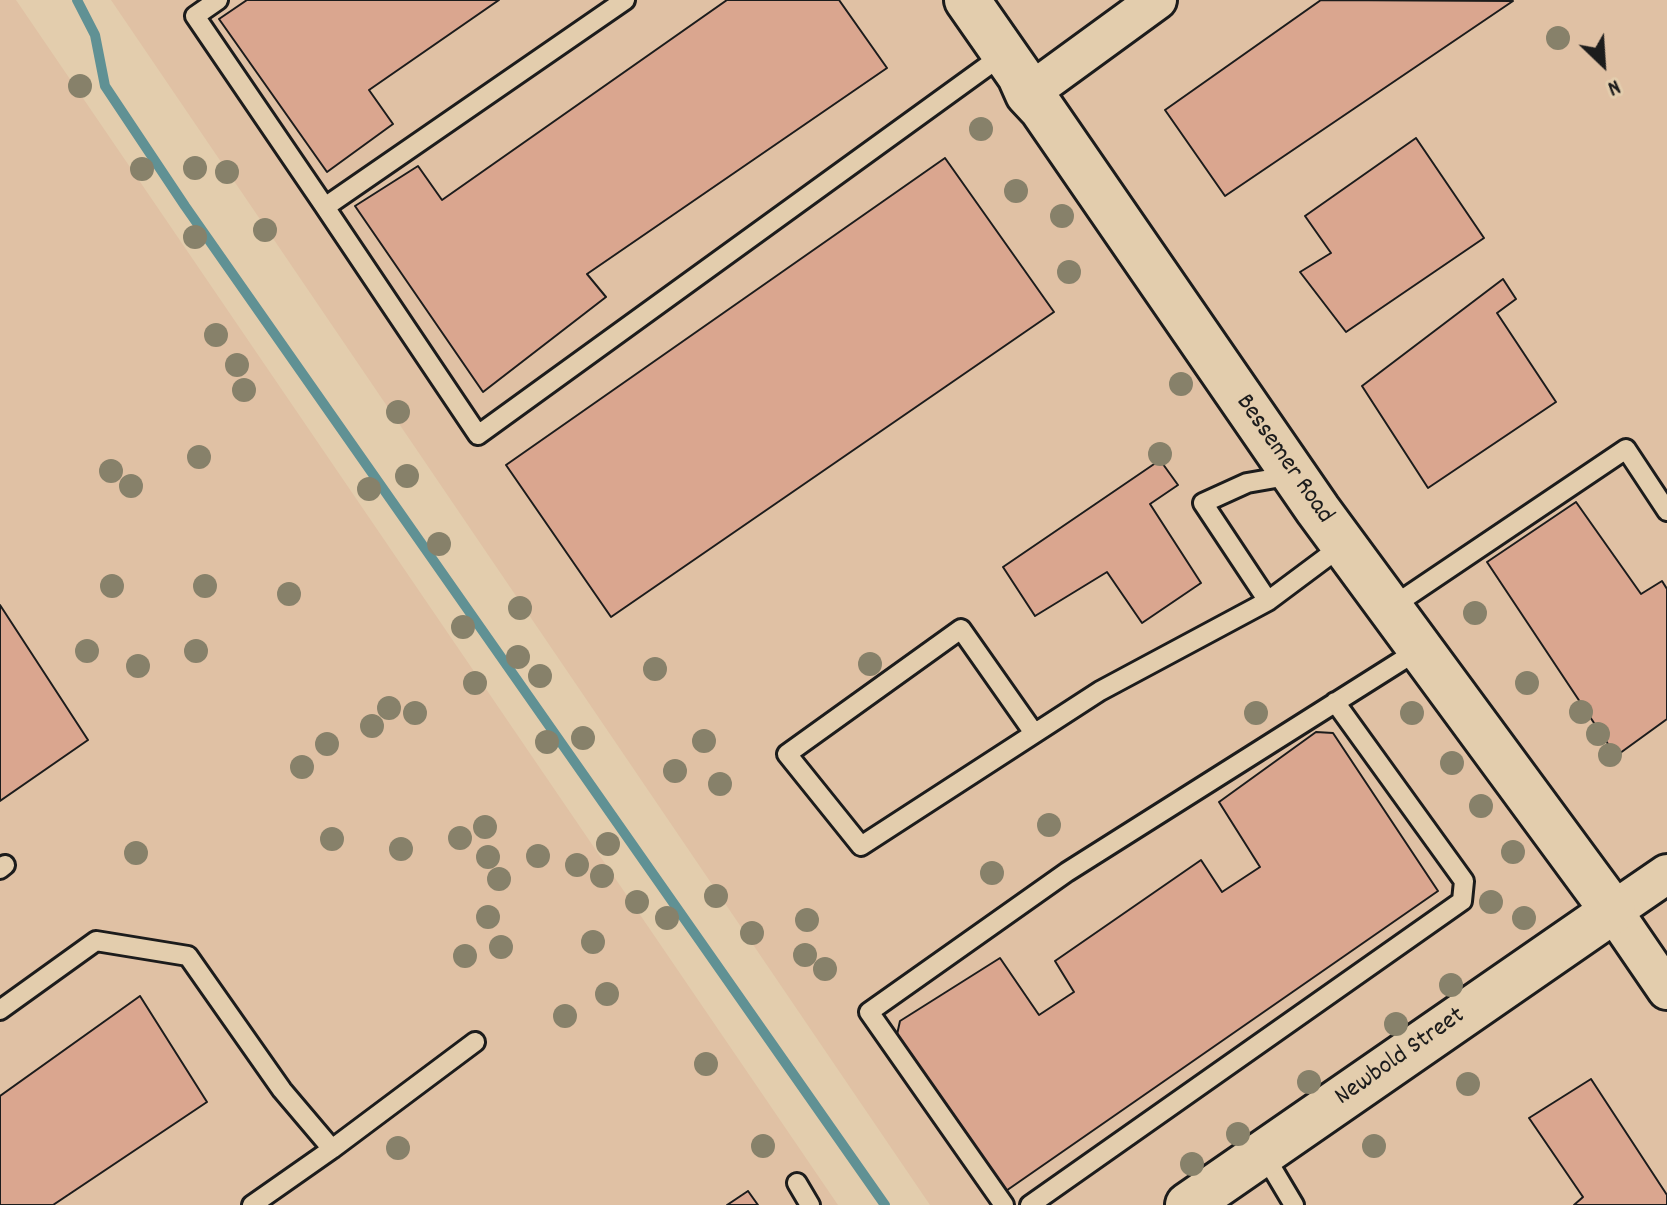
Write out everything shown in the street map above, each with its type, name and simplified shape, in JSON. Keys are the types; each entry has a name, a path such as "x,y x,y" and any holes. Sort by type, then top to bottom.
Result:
{"street":[{"path":"1028,94 1157,0"},
{"name":"Bessemer Road","path":"973,2 1028,94 1042,109 1293,475 1613,911"},
{"path":"1667,874 1613,911 1667,990"},
{"name":"Newbold Street","path":"1188,1205 1613,911"}],"lane":[{"path":"218,0 195,16 478,435 1004,54"},
{"path":"325,207 625,0"},
{"path":"1390,608 1626,449 1667,511"},
{"path":"1268,601 1203,503 1247,483 1293,475"},
{"path":"1034,733 961,629 787,754 861,846 1100,691 1268,601 1343,545"},
{"path":"1004,1205 869,1012 1067,872 1420,649"},
{"path":"1030,1205 1462,901 1464,881 1335,702"},
{"path":"0,1010 96,941 188,956 282,1090 332,1149"},
{"path":"252,1205 475,1042"},
{"path":"1263,1153 1294,1205"},
{"path":"797,1183 810,1205"}],"shaded area":[{"path":"0,0 16,0 838,1205 0,1205"},
{"path":"111,0 1667,0 1667,1205 930,1205"}],"building":[{"path":"247,0 499,0 369,90 393,124 327,172 219,19"},
{"path":"727,0 839,0 887,68 587,274 606,297 483,392 355,206 418,166 442,200"},
{"path":"1321,0 1513,1 1225,196 1165,110"},
{"path":"1416,138 1484,238 1346,332 1300,272 1331,253 1305,216"},
{"path":"945,158 1054,312 611,617 506,465"},
{"path":"1503,279 1516,299 1497,313 1556,402 1428,488 1362,386"},
{"path":"1160,460 1178,485 1150,504 1201,583 1142,623 1107,572 1035,616 1003,567"},
{"path":"1576,502 1641,594 1662,581 1667,589 1667,719 1616,756 1487,562"},
{"path":"0,605 88,740 0,801"},
{"path":"1316,732 1333,733 1438,891 1003,1193 896,1039 900,1021 1000,958 1039,1015 1074,992 1055,961 1201,860 1222,892 1260,867 1219,802"},
{"path":"140,996 207,1102 53,1205 0,1205 0,1096"},
{"path":"1591,1079 1667,1195 1667,1205 1574,1205 1583,1197 1529,1118"},
{"path":"748,1191 758,1205 727,1205"}],"waterway":[{"path":"77,0 95,35 105,86 185,206 885,1205"}]}
